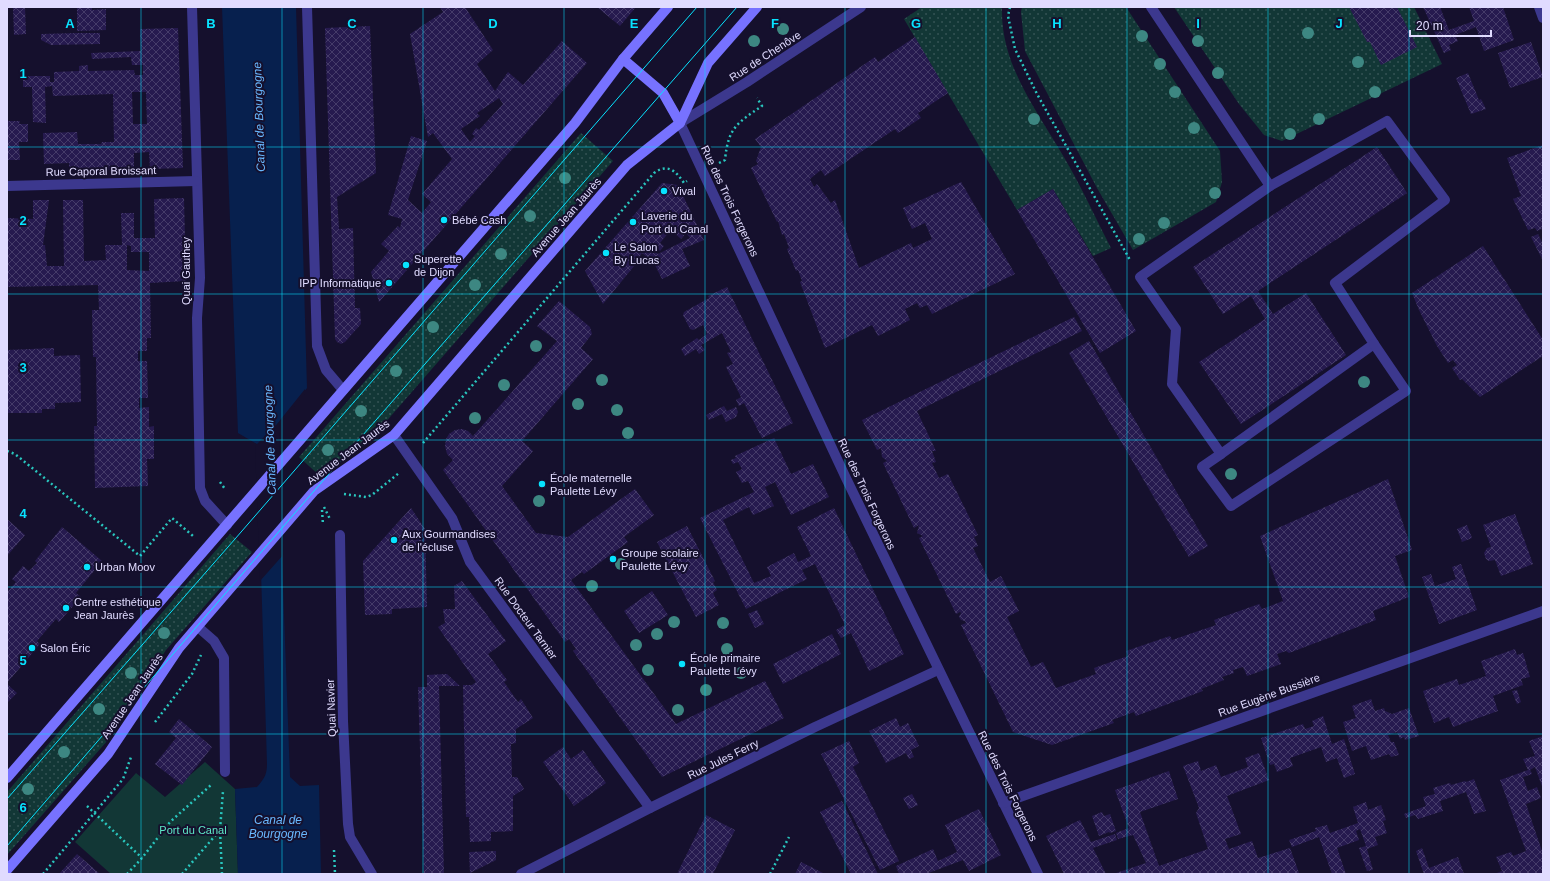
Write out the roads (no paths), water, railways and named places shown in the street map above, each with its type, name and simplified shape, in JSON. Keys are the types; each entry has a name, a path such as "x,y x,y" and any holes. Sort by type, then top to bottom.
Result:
{"main road":[{"path":"7,778 575,123 623,59 668,7"},
{"name":"Avenue Jean Jaurès","path":"7,870 108,754 179,648 314,491 394,435 627,165 680,123 708,63 757,7"},
{"path":"623,59 663,93 680,123"}],"street":[{"name":"Quai Gauthey","path":"192,7 200,278 197,318 200,488 205,501 227,525"},
{"path":"307,7 317,346 326,370 343,390"},
{"name":"Rue de Chenôve","path":"680,123 747,82 861,7"},
{"path":"1151,7 1270,186"},
{"path":"1539,7 1543,18"},
{"path":"1221,454 1172,384 1176,329 1140,277 1270,186 1386,121 1445,200 1336,283 1374,344 1406,391 1231,506 1202,467 1221,454 1374,344"},
{"name":"Rue des Trois Forgerons","path":"680,123 845,476 1038,874"},
{"name":"Rue Caporal Broissant","path":"7,186 196,181"},
{"name":"Rue Docteur Tarnier","path":"394,435 452,518 470,562 650,808"},
{"name":"Quai Navier","path":"340,534 343,721 348,824 350,837 372,874"},
{"name":"Rue Eugène Bussière","path":"1003,803 1543,611"},
{"path":"198,627 214,641 224,658 224,772"},
{"name":"Rue Jules Ferry","path":"522,874 650,808 814,727 938,670"}],"water":[{"name":"Canal de Bourgogne","path":"222,7 296,7 307,388 277,425 290,777 300,786 319,785 321,874 238,874 235,789 257,787 265,777 267,764 257,444 238,433"}],"tram line":[{"path":"7,799 697,7"},
{"path":"7,846 314,491 737,7"}],"place":[{"name":"Vival","path":"664,191"},
{"name":"Bébé Cash","path":"444,220"},
{"name":"Laverie du Port du Canal","path":"633,222"},
{"name":"Le Salon By Lucas","path":"606,253"},
{"name":"Superette de Dijon","path":"406,265"},
{"name":"IPP Informatique","path":"389,283"},
{"name":"École maternelle Paulette Lévy","path":"542,484"},
{"name":"Aux Gourmandises de l'écluse","path":"394,540"},
{"name":"Groupe scolaire Paulette Lévy","path":"613,559"},
{"name":"Urban Moov","path":"87,567"},
{"name":"Centre esthétique Jean Jaurès","path":"66,608"},
{"name":"Salon Éric","path":"32,648"},
{"name":"École primaire Paulette Lévy","path":"682,664"}],"park label":[{"name":"Port du Canal","path":"193,830"}]}
